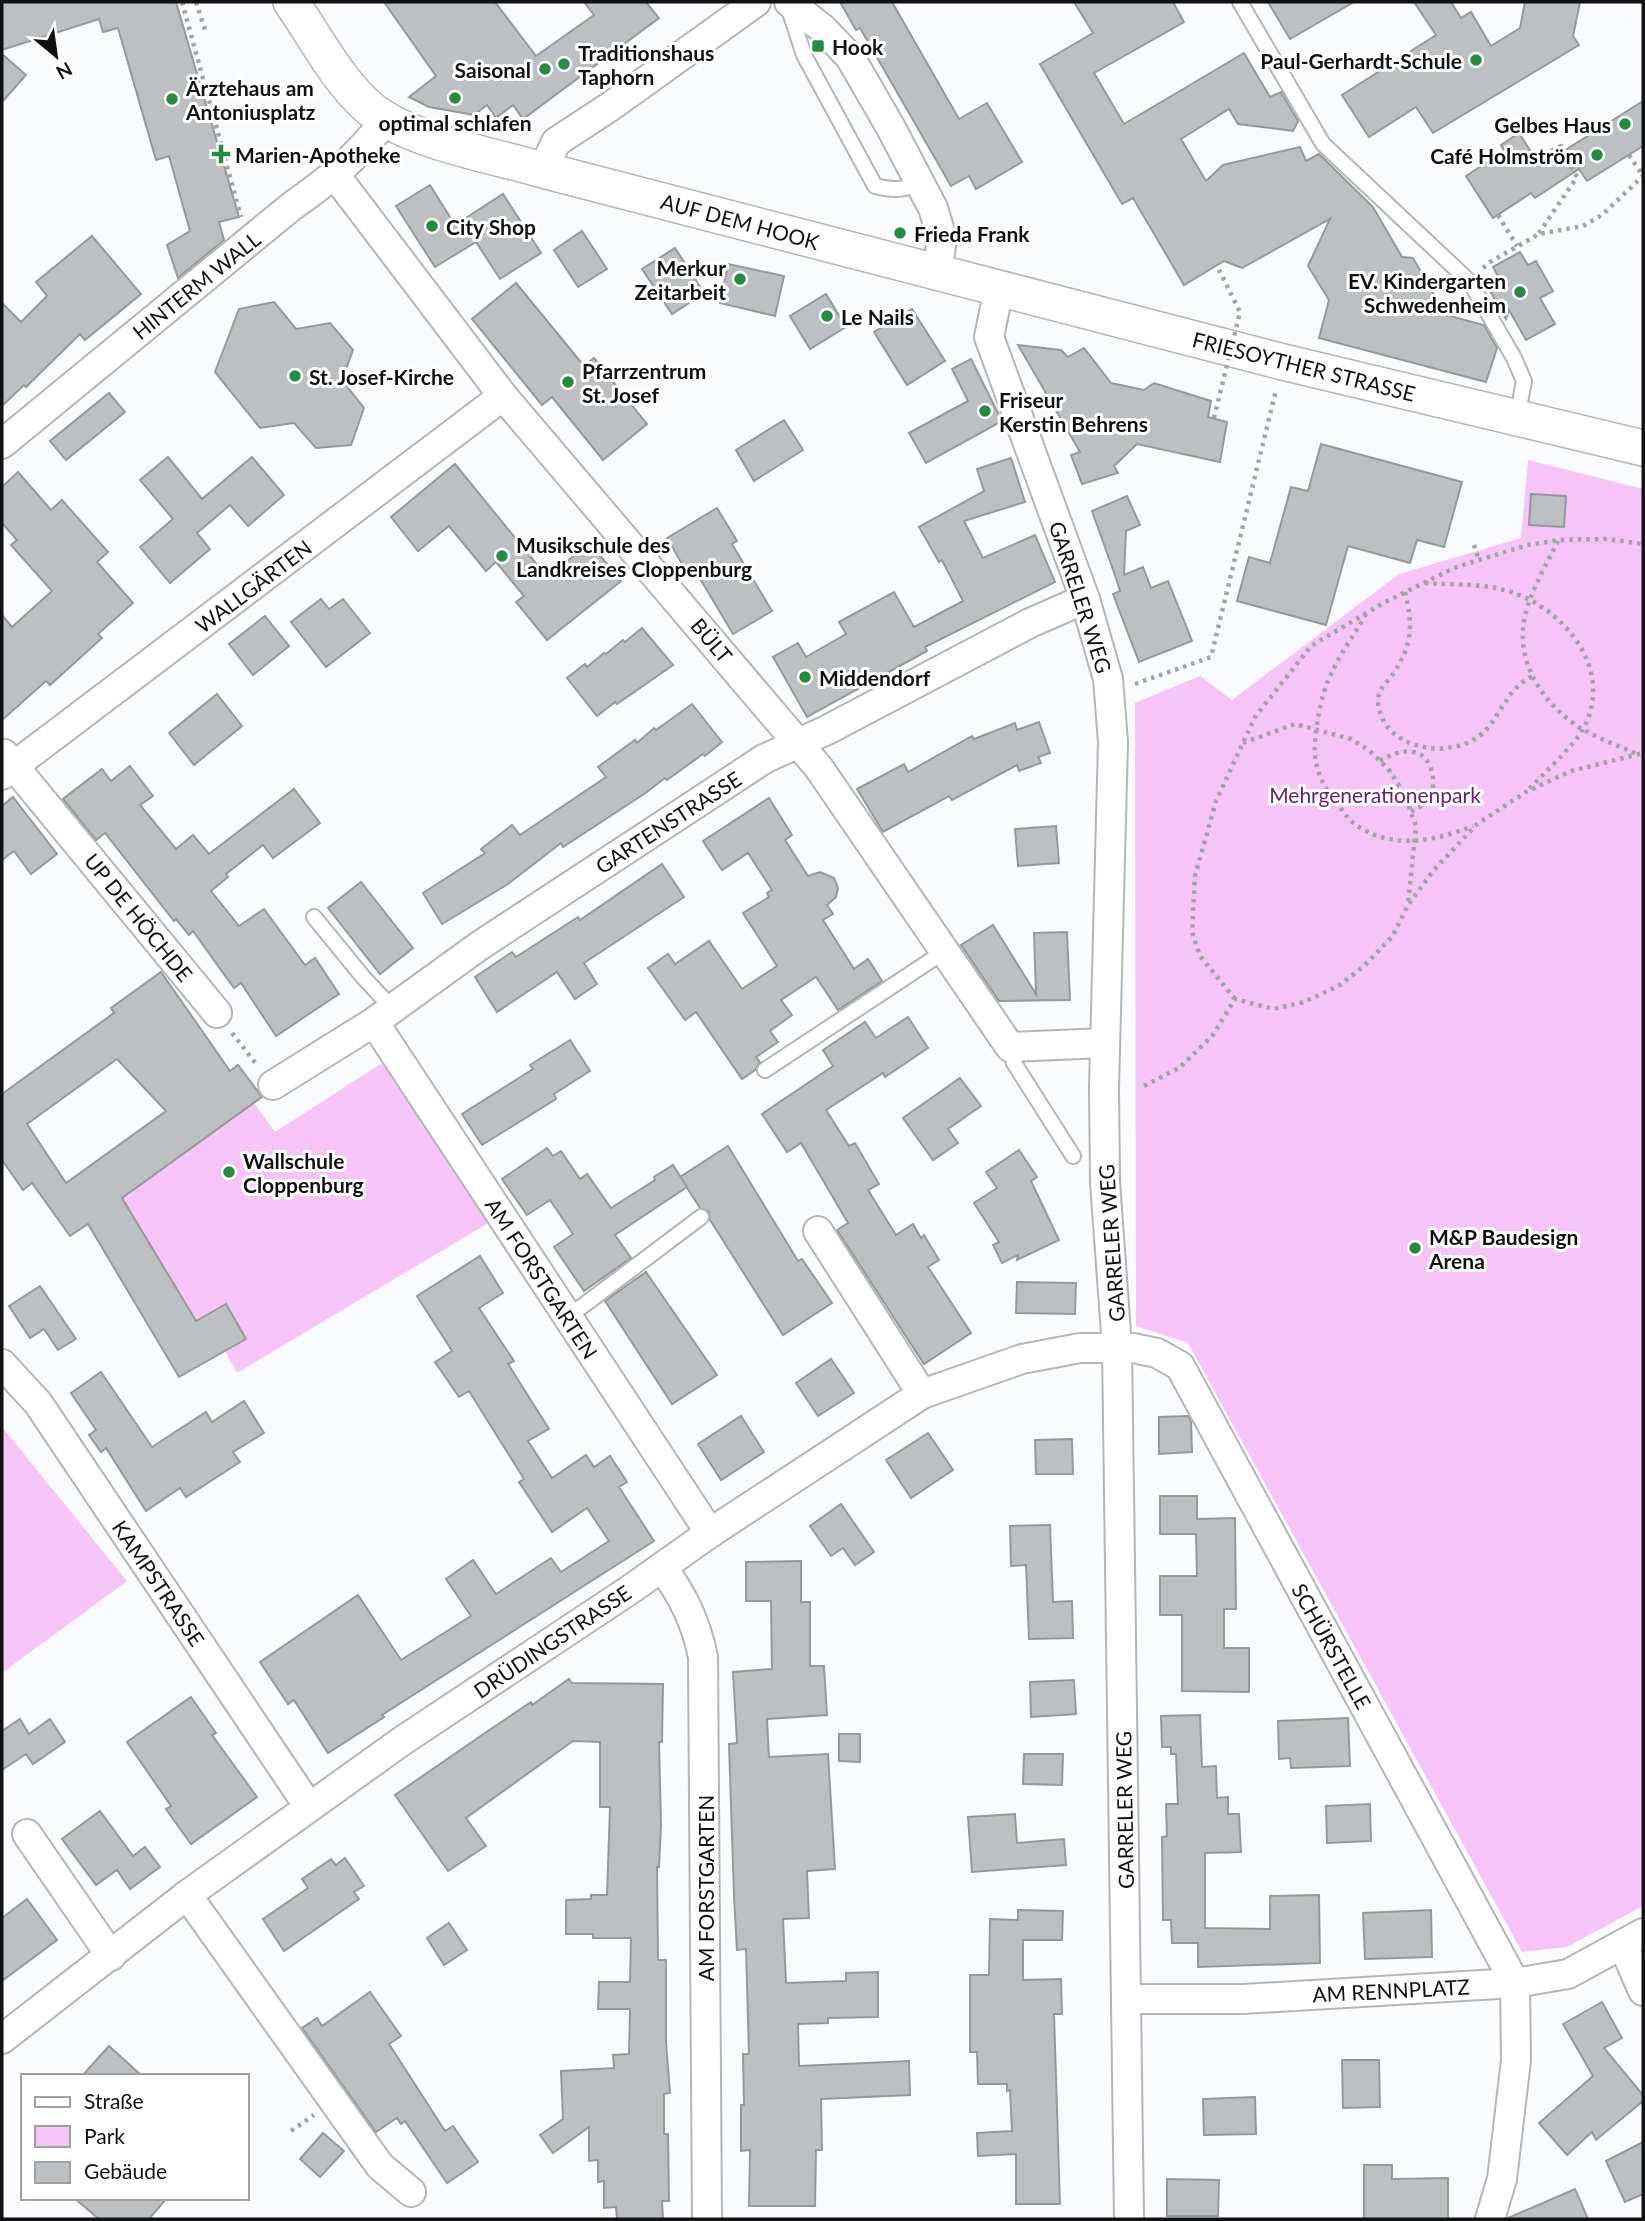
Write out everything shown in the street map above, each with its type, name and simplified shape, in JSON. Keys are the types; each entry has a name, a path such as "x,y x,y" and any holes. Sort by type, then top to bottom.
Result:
{"street":[{"path":"291,2 348,85 366,105 385,120"},
{"path":"543,170 556,142 611,106 755,2"},
{"path":"788,2 823,29 850,57 933,208 942,238 968,280"},
{"name":"HINTERM WALL","path":"2,444 292,206 335,175 385,120"},
{"name":"AUF DEM HOOK","path":"385,120 439,141 543,170 968,280"},
{"name":"BÜLT","path":"335,175 503,396 819,768 1010,1046"},
{"name":"FRIESOYTHER STRASSE","path":"968,280 1283,362 1643,448"},
{"name":"GARRELER WEG","path":"968,280 1085,599 1108,679 1113,742 1104,1043 1105,1182 1117,1347 1129,2219"},
{"name":"WALLGÄRTEN","path":"6,764 503,396"},
{"name":"GARTENSTRASSE","path":"273,1085 384,1016 479,946 764,759 827,730 1030,623 1085,599"},
{"name":"UP DE HÖCHDE","path":"6,764 217,1013"},
{"name":"AM FORSTGARTEN","path":"384,1016 568,1317 710,1533"},
{"path":"1010,1046 1104,1043"},
{"path":"818,1231 922,1394"},
{"name":"DRÜDINGSTRASSE","path":"2,2039 187,1895 402,1741 922,1394 1023,1359 1080,1348 1117,1347"},
{"name":"SCHÜRSTELLE","path":"1117,1347 1157,1353 1180,1366 1515,1983"},
{"name":"KAMPSTRASSE","path":"2,1364 38,1403 309,1807"},
{"name":"AM FORSTGARTEN","path":"662,1567 697,1627 703,1657 707,2219"},
{"path":"27,1834 111,1955"},
{"path":"187,1895 380,2166 411,2192"},
{"path":"1633,1939 1643,1992"},
{"name":"AM RENNPLATZ","path":"1127,1999 1243,1999 1515,1983 1569,1974 1633,1939"},
{"path":"1490,2219 1502,2179 1516,2060 1515,1983"}],"lane":[{"path":"788,2 804,55 875,187 895,190 919,183"},
{"path":"1240,2 1323,144 1470,282 1514,358 1524,381 1517,419"},
{"path":"314,917 363,977 384,1016"},
{"path":"765,1070 945,951"},
{"path":"1010,1046 1014,1063 1073,1156"},
{"path":"568,1317 701,1217"}],"path":[{"path":"182,2 248,242"},
{"path":"196,2 206,33"},
{"path":"1536,159 1561,146 1577,177 1539,234"},
{"path":"1470,282 1490,262 1539,234 1583,226 1602,215 1643,176 1629,155"},
{"path":"1498,215 1517,246"},
{"path":"1214,418 1240,312 1217,265"},
{"path":"1109,694 1211,657 1283,362"},
{"path":"1477,824 1433,871 1408,905 1392,937 1363,967 1340,985 1304,1002 1273,1009 1236,999 1200,956 1192,932 1195,876 1216,801 1255,717 1311,646 1424,583 1454,568 1479,560 1528,545 1559,540 1607,539 1643,544"},
{"path":"1559,540 1524,619 1522,642 1533,676 1543,694 1559,712 1583,730 1640,753"},
{"path":"1474,545 1479,560"},
{"path":"1424,583 1510,591 1531,601 1568,628 1583,650 1591,671 1594,695 1583,730 1526,792"},
{"path":"1405,593 1411,620 1407,649 1392,676 1380,689 1378,701 1385,722 1401,738 1421,747 1447,750 1469,743 1487,731 1512,690 1533,676"},
{"path":"1367,613 1330,675 1315,744 1317,771 1324,787 1354,824 1379,837 1416,842 1446,837 1477,824 1526,792 1571,771 1640,753"},
{"path":"1243,743 1295,724 1351,739 1370,751 1389,770 1404,793 1416,826 1408,905"},
{"path":"1418,754 1421,747"},
{"path":"1380,761 1403,752 1418,754 1423,756 1431,768 1431,796 1425,804 1411,812"},
{"path":"1144,1086 1179,1068 1213,1035 1236,999"},
{"path":"217,1013 273,1085"}],"green space":[{"name":"M&P Baudesign Arena","path":"1528,460 1643,489 1643,1906 1567,1947 1522,1952 1188,1343 1136,1326 1135,703 1200,676 1232,700 1399,574 1521,538"},
{"path":"382,1063 490,1222 237,1373 225,1351 246,1339 226,1304 196,1321 122,1198 254,1103 275,1132"},
{"path":"2,1427 127,1581 2,1673"}],"building":[{"path":"2,2 176,2 239,217 219,222 224,240 178,278 167,245 190,231 169,156 156,160 118,28 103,32 99,19 2,50"},
{"path":"384,2 495,2 536,56 594,15 584,2 646,2 659,18 523,119 513,105 496,118 487,105 474,115 429,107 409,97 436,76"},
{"path":"840,2 892,2 959,119 987,103 1022,162 976,189 969,176 951,186 860,28 856,30"},
{"path":"1074,2 1173,2 1184,22 1094,73 1124,124 1244,53 1270,97 1281,92 1298,121 1293,131 1238,124 1229,109 1181,139 1206,181 1223,165 1300,147 1306,161 1319,154 1373,207 1402,257 1413,258 1446,315 1484,325 1497,348 1486,382 1319,338 1329,300 1308,266 1330,219 1242,268 1224,261 1184,285 1133,198 1122,204 1040,64 1093,33"},
{"name":"Paul-Gerhardt-Schule","path":"1268,2 1354,2 1290,39"},
{"name":"Paul-Gerhardt-Schule","path":"1414,2 1451,2 1461,18 1471,12 1491,46 1520,28 1525,2 1580,2 1573,36 1579,45 1433,133 1416,107 1369,137 1342,95 1436,35"},
{"path":"2,54 26,75 2,102"},
{"path":"1643,101 1643,146 1587,181 1579,169 1535,198 1531,193 1493,218 1466,176 1504,151 1501,145 1519,133 1540,166"},
{"path":"430,185 455,225 503,194 541,253 500,279 476,242 435,267 396,206"},
{"path":"582,231 607,269 578,287 554,250"},
{"path":"92,236 141,294 85,340 80,334 26,387 24,385 2,406 2,303 21,322 47,296 36,282"},
{"path":"675,248 704,293 672,314 642,269"},
{"path":"1520,252 1528,265 1536,261 1553,291 1540,298 1555,324 1526,340 1509,310 1506,319 1489,289 1501,282 1493,267"},
{"path":"728,264 784,276 775,316 720,303"},
{"name":"Pfarrzentrum St. Josef","path":"516,283 584,366 594,358 647,424 603,460 552,397 542,405 472,319"},
{"path":"826,294 846,327 810,349 790,316"},
{"name":"St. Josef-Kirche","path":"274,302 296,329 330,323 353,350 342,380 364,408 351,445 316,448 294,423 260,428 215,372 239,309"},
{"path":"912,309 945,361 907,385 874,332"},
{"path":"1018,345 1061,350 1068,357 1084,348 1111,383 1144,390 1154,383 1211,401 1208,417 1227,422 1220,462 1137,444 1114,466 1118,473 1082,484 1071,455 1080,452"},
{"path":"971,359 1002,421 926,463 909,433 968,401 952,369"},
{"path":"109,393 125,412 66,460 50,441"},
{"path":"784,420 803,450 754,481 736,450"},
{"path":"1321,444 1462,482 1444,547 1417,540 1410,563 1348,546 1326,625 1237,601 1249,557 1270,563 1291,487 1308,491"},
{"path":"168,457 202,499 252,457 284,495 248,526 230,505 197,533 210,549 170,583 140,547 173,519 140,480"},
{"path":"1011,458 1025,502 964,521 983,558 1035,535 1055,582 925,647 927,651 807,717 773,657 798,643 806,657 846,634 839,622 894,592 914,627 963,601 942,560 939,562 919,527 984,491 977,469"},
{"name":"Musikschule des Landkreises Cloppenburg","path":"455,464 547,577 590,543 621,581 547,640 516,602 524,596 496,562 486,571 449,526 418,551 391,517"},
{"path":"18,472 51,510 62,500 108,552 97,562 133,603 98,634 102,638 50,685 46,681 2,720 2,615 12,627 52,591 11,545 17,540 2,523 2,487"},
{"path":"1531,494 1566,496 1564,527 1529,525"},
{"path":"1127,496 1140,525 1126,531 1124,575 1143,567 1151,588 1168,581 1192,641 1139,662 1113,594 1120,591 1092,511"},
{"path":"717,508 737,541 732,544 772,611 733,634 693,567 686,571 667,538"},
{"path":"321,599 329,609 343,599 370,633 326,667 291,622"},
{"path":"265,616 289,646 253,675 229,644"},
{"path":"642,628 673,665 597,716 567,678 585,664 587,667 623,640 625,642"},
{"path":"217,694 242,726 194,765 169,733"},
{"path":"692,704 722,742 705,756 703,754 667,780 665,778 563,847 561,843 508,884 442,924 423,893 485,853 481,849 512,825 520,835 606,777 598,767"},
{"path":"1039,722 1050,753 1038,757 1041,763 1019,771 1017,765 952,800 949,796 883,832 857,789 904,764 908,772 972,736 974,739 1015,723 1017,730"},
{"path":"130,766 153,796 140,805 176,849 193,835 209,854 294,789 320,823 273,858 263,845 226,874 228,877 211,891 239,926 264,909 305,965 315,958 339,994 276,1036 241,983 234,988 193,931 189,935 176,919 174,921 105,833 96,840 63,799 102,769 111,781"},
{"path":"13,797 57,854 31,874 14,851 2,860 2,806"},
{"path":"769,798 792,835 785,840 808,876 820,872 834,878 838,888 836,897 827,905 833,914 823,920 854,969 868,959 882,981 838,1010 816,977 781,1000 792,1015 770,1031 778,1042 756,1057 760,1062 755,1070 742,1079 696,1012 685,1020 648,968 668,954 675,964 709,941 742,989 777,966 743,913 769,897 767,893 772,890 748,853 722,870 703,841"},
{"path":"1056,826 1059,863 1018,866 1015,829"},
{"path":"662,864 684,897 584,963 597,984 575,999 557,972 497,1012 475,977 512,952 516,957 578,917 580,920"},
{"path":"361,882 413,948 380,974 328,908"},
{"path":"993,925 1036,994 1034,933 1067,932 1070,1000 999,1001 961,945"},
{"path":"161,972 230,1071 238,1065 262,1097 122,1198 196,1321 226,1304 246,1339 179,1377 88,1224 70,1236 32,1183 23,1190 2,1160 2,1094 114,1013 111,1008","holes":["117,1059 166,1111 66,1183 27,1124"]},
{"path":"908,1017 928,1048 885,1077 883,1073 826,1110 849,1146 855,1143 879,1184 868,1190 896,1235 913,1224 921,1238 924,1235 939,1260 928,1267 971,1333 924,1364 837,1230 848,1223 801,1143 787,1152 762,1114 833,1066 823,1050 865,1022 876,1038"},
{"path":"570,1040 590,1071 554,1094 556,1099 482,1145 462,1114 533,1069 530,1065"},
{"path":"960,1078 981,1106 948,1129 958,1143 933,1160 903,1118"},
{"path":"728,1146 798,1261 802,1259 832,1303 783,1335 710,1220 709,1212 700,1208 680,1177"},
{"path":"547,1148 553,1156 561,1151 580,1179 587,1174 611,1208 673,1165 687,1187 615,1235 631,1258 584,1291 554,1247 573,1234 550,1200 527,1215 502,1179"},
{"path":"1019,1150 1037,1177 1031,1181 1059,1240 1017,1260 1018,1255 1002,1263 993,1245 999,1242 974,1203 997,1188 986,1172"},
{"path":"480,1256 503,1293 479,1308 514,1361 508,1364 549,1429 528,1441 552,1478 586,1455 594,1467 610,1456 627,1482 619,1487 654,1541 382,1715 384,1717 328,1753 294,1700 288,1704 260,1662 358,1595 401,1660 471,1616 446,1579 473,1560 496,1594 551,1558 561,1572 609,1541 587,1508 552,1532 519,1482 524,1479 469,1391 459,1397 435,1362 452,1351 417,1296"},
{"path":"646,1272 717,1375 672,1404 605,1301"},
{"path":"1017,1282 1076,1283 1075,1314 1016,1313"},
{"path":"40,1286 76,1339 58,1350 44,1329 30,1338 9,1306"},
{"path":"831,1359 854,1393 818,1416 796,1383"},
{"path":"101,1372 152,1447 206,1412 212,1422 244,1401 264,1433 233,1452 240,1462 186,1497 180,1488 146,1511 106,1448 101,1452 89,1435 96,1430 71,1393"},
{"path":"741,1416 764,1452 721,1480 698,1444"},
{"path":"1188,1416 1191,1422 1192,1452 1159,1454 1159,1417"},
{"path":"928,1433 953,1470 911,1498 886,1460"},
{"path":"1072,1439 1073,1474 1036,1474 1035,1440"},
{"path":"1160,1496 1197,1496 1197,1519 1235,1518 1236,1609 1224,1609 1224,1648 1249,1648 1249,1692 1182,1691 1182,1615 1160,1615 1160,1576 1197,1576 1196,1534 1160,1534"},
{"path":"841,1504 874,1552 855,1565 843,1548 831,1556 810,1526"},
{"path":"1050,1525 1053,1602 1072,1601 1073,1638 1029,1639 1026,1565 1011,1566 1010,1526"},
{"path":"801,1561 801,1602 810,1602 810,1666 824,1666 827,1715 767,1719 769,1757 828,1754 835,1869 807,1871 809,1918 783,1919 786,1983 846,1981 846,1973 878,1972 878,2017 828,2018 828,2023 798,2024 799,2066 909,2061 910,2095 821,2099 822,2150 816,2150 815,2206 749,2206 750,2150 741,2151 743,2054 749,2054 746,1949 737,1950 734,1896 729,1744 737,1743 733,1672 772,1669 771,1601 746,1601 746,1562"},
{"path":"569,1679 572,1683 663,1684 662,1742 659,1742 661,1825 657,1867 658,1960 666,1960 666,2042 670,2093 664,2094 664,2134 668,2134 669,2201 662,2201 663,2219 617,2219 616,2207 604,2208 604,2181 598,2182 598,2160 589,2161 589,2127 553,2153 540,2135 563,2119 561,2071 614,2068 613,2055 629,2054 630,2009 598,2009 599,1982 630,1982 631,1938 593,1938 593,1934 566,1934 566,1900 607,1895 610,1807 600,1807 600,1742 573,1741 466,1818 486,1846 448,1871 395,1795"},
{"path":"1074,1680 1076,1714 1031,1717 1030,1682"},
{"path":"191,1697 216,1733 212,1735 257,1797 191,1844 166,1809 171,1806 127,1742"},
{"path":"1200,1715 1202,1767 1216,1766 1217,1798 1228,1797 1228,1814 1239,1814 1241,1852 1205,1853 1205,1928 1270,1929 1270,1896 1319,1895 1320,1963 1198,1967 1198,1943 1172,1943 1171,1920 1163,1920 1162,1837 1167,1836 1166,1804 1178,1804 1176,1754 1171,1754 1171,1747 1162,1747 1161,1716"},
{"path":"1348,1718 1350,1766 1291,1768 1290,1758 1279,1759 1278,1721"},
{"path":"20,1719 29,1734 50,1719 65,1742 33,1764 26,1754 2,1770 2,1731"},
{"path":"839,1734 860,1734 860,1762 839,1761"},
{"path":"1024,1754 1063,1754 1062,1785 1023,1784"},
{"path":"1370,1804 1371,1841 1327,1843 1326,1806"},
{"path":"100,1811 133,1856 145,1847 160,1867 130,1889 117,1870 96,1885 62,1839"},
{"path":"1015,1814 1017,1843 1064,1839 1066,1865 972,1872 968,1817"},
{"path":"345,1858 364,1886 354,1892 359,1899 284,1951 263,1919 308,1888 302,1879 331,1859 336,1865"},
{"path":"27,1899 57,1940 2,1981 2,1918"},
{"path":"1018,1910 1063,1911 1062,1940 1023,1940 1023,1980 1061,1979 1062,2014 1054,2014 1060,2204 1016,2204 1016,2154 978,2156 977,2133 1012,2131 1010,2090 1007,2091 1007,2084 978,2084 977,2052 970,2052 970,1975 989,1975 990,1919 1018,1920"},
{"path":"1431,1910 1432,1957 1365,1959 1363,1913"},
{"path":"449,1923 467,1950 444,1965 427,1938"},
{"path":"370,1992 401,2036 389,2044 445,2131 453,2126 478,2162 447,2183 405,2121 401,2124 397,2118 376,2132 302,2028 317,2018 322,2026"},
{"path":"1602,2002 1622,2038 1604,2048 1643,2095 1643,2101 1596,2140 1592,2132 1567,2155 1539,2123 1593,2076 1563,2024"},
{"path":"109,2046 140,2074 84,2074"},
{"path":"1342,2060 1379,2060 1380,2107 1343,2108"},
{"path":"1255,2097 1256,2134 1204,2135 1203,2099"},
{"path":"323,2133 344,2151 320,2177 300,2159"},
{"path":"1643,2142 1643,2194 1625,2202 1606,2161"},
{"path":"1364,2165 1392,2165 1392,2179 1448,2178 1448,2219 1364,2219"},
{"path":"1167,2179 1219,2180 1218,2216 1167,2216"},
{"path":"1575,2189 1588,2219 1507,2219 1508,2218"},
{"path":"76,2200 165,2200 149,2219 99,2219"}],"place":[{"name":"Hook","path":"818,46"},
{"name":"Paul-Gerhardt-Schule","path":"1476,60"},
{"name":"Traditionshaus Taphorn","path":"564,64"},
{"name":"Saisonal","path":"545,69"},
{"name":"optimal schlafen","path":"455,98"},
{"name":"Ärztehaus am Antoniusplatz","path":"172,99"},
{"name":"Gelbes Haus","path":"1625,124"},
{"name":"Marien-Apotheke","path":"221,154"},
{"name":"Café Holmström","path":"1597,155"},
{"name":"City Shop","path":"432,226"},
{"name":"Frieda Frank","path":"900,233"},
{"name":"Merkur Zeitarbeit","path":"740,279"},
{"name":"EV. Kindergarten Schwedenheim","path":"1520,292"},
{"name":"Le Nails","path":"827,316"},
{"name":"St. Josef-Kirche","path":"295,376"},
{"name":"Pfarrzentrum St. Josef","path":"568,382"},
{"name":"Friseur Kerstin Behrens","path":"985,411"},
{"name":"Musikschule des Landkreises Cloppenburg","path":"502,556"},
{"name":"Middendorf","path":"805,677"},
{"name":"Wallschule Cloppenburg","path":"229,1172"},
{"name":"M&P Baudesign Arena","path":"1415,1248"}],"park label":[{"name":"Mehrgenerationenpark","path":"1375,794"}]}
